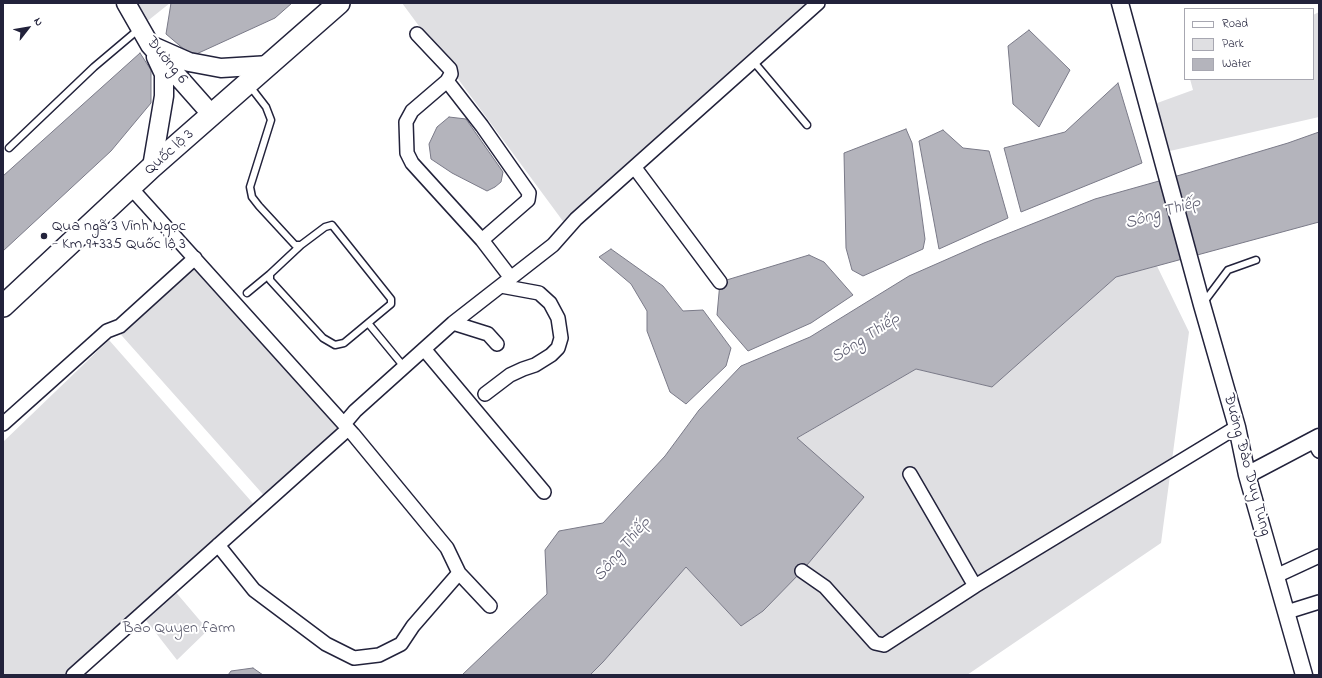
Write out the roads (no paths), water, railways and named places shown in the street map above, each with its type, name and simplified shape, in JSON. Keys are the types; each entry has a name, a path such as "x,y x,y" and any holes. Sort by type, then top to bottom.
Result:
{"highway":[{"name":"Quốc lộ 3","path":"3,306 152,168 339,3"}],"main road":[{"name":"Đường 6","path":"126,3 150,45 212,115"},
{"path":"150,45 189,62 221,68 270,64"},
{"path":"150,45 164,74 164,96 152,168"}],"street":[{"path":"74,675 346,427 355,411 405,368 453,323 553,245 576,219 635,168 818,3"},
{"name":"Đường Đào Duy Tùng","path":"1120,3 1188,255 1237,427 1247,476 1304,675"},
{"path":"417,34 450,69 452,74 447,81 412,111 406,122 407,153 412,163 482,240 506,282 539,294 550,303 558,318 561,338 558,348 551,355 535,365 523,368 510,375 485,394"},
{"path":"447,81 482,126 529,194 528,200 482,240"},
{"path":"635,168 720,282"},
{"path":"131,188 346,427 447,548 459,573 490,606"},
{"path":"3,424 107,331 120,326 195,258"},
{"path":"453,323 488,334 497,344"},
{"path":"424,349 544,492"},
{"path":"802,571 825,587 875,643 884,645 975,586 1237,427"},
{"path":"1247,476 1317,442"},
{"path":"910,474 975,586"},
{"path":"218,544 254,590 326,644 354,658 379,655 401,644 413,626 459,573"},
{"path":"1276,576 1319,556"},
{"path":"1287,612 1319,602"}],"lane":[{"path":"9,148 94,67 140,28"},
{"path":"753,61 807,125"},
{"path":"248,84 266,107 271,120 250,186 252,197 295,245 301,246"},
{"path":"247,293 301,246 325,227 332,225 391,299 391,304 344,343 335,345 324,338 286,298 270,280 270,274"},
{"path":"1202,305 1228,270 1256,260"},
{"path":"368,323 405,368"}],"water":[{"path":"171,3 292,3 275,18 192,56 166,34"},
{"path":"1029,30 1070,70 1039,127 1013,104 1008,46"},
{"path":"140,53 151,70 151,103 111,151 3,251 3,176"},
{"path":"1118,83 1142,163 1021,212 1004,148 1065,132"},
{"path":"449,117 466,119 503,172 501,182 495,187 487,191 452,173 431,159 429,144 437,127"},
{"path":"906,129 912,143 925,239 923,249 863,276 852,270 846,248 844,153"},
{"path":"943,130 963,148 989,151 1008,218 939,249 919,141"},
{"name":"Sông Thiếp","path":"1319,132 1319,222 1116,277 992,387 916,369 797,438 864,497 802,571 763,611 741,626 686,567 590,675 462,675 547,594 545,550 559,531 603,523 665,456 699,410 741,366 810,337 909,276 984,243 1095,199 1288,143"},
{"path":"611,249 663,286 683,311 703,310 731,348 726,366 686,404 670,392 647,331 647,311 631,284 599,257"},
{"path":"809,255 824,262 853,295 811,323 748,351 717,315 720,282"},
{"path":"253,668 263,675 228,675 231,671"}],"place":[{"name":"Qua ngã 3 Vĩnh Ngọc - Km 9+335 Quốc lộ 3","path":"44,236"}],"park label":[{"name":"Bao Quyen farm","path":"179,629"}]}
